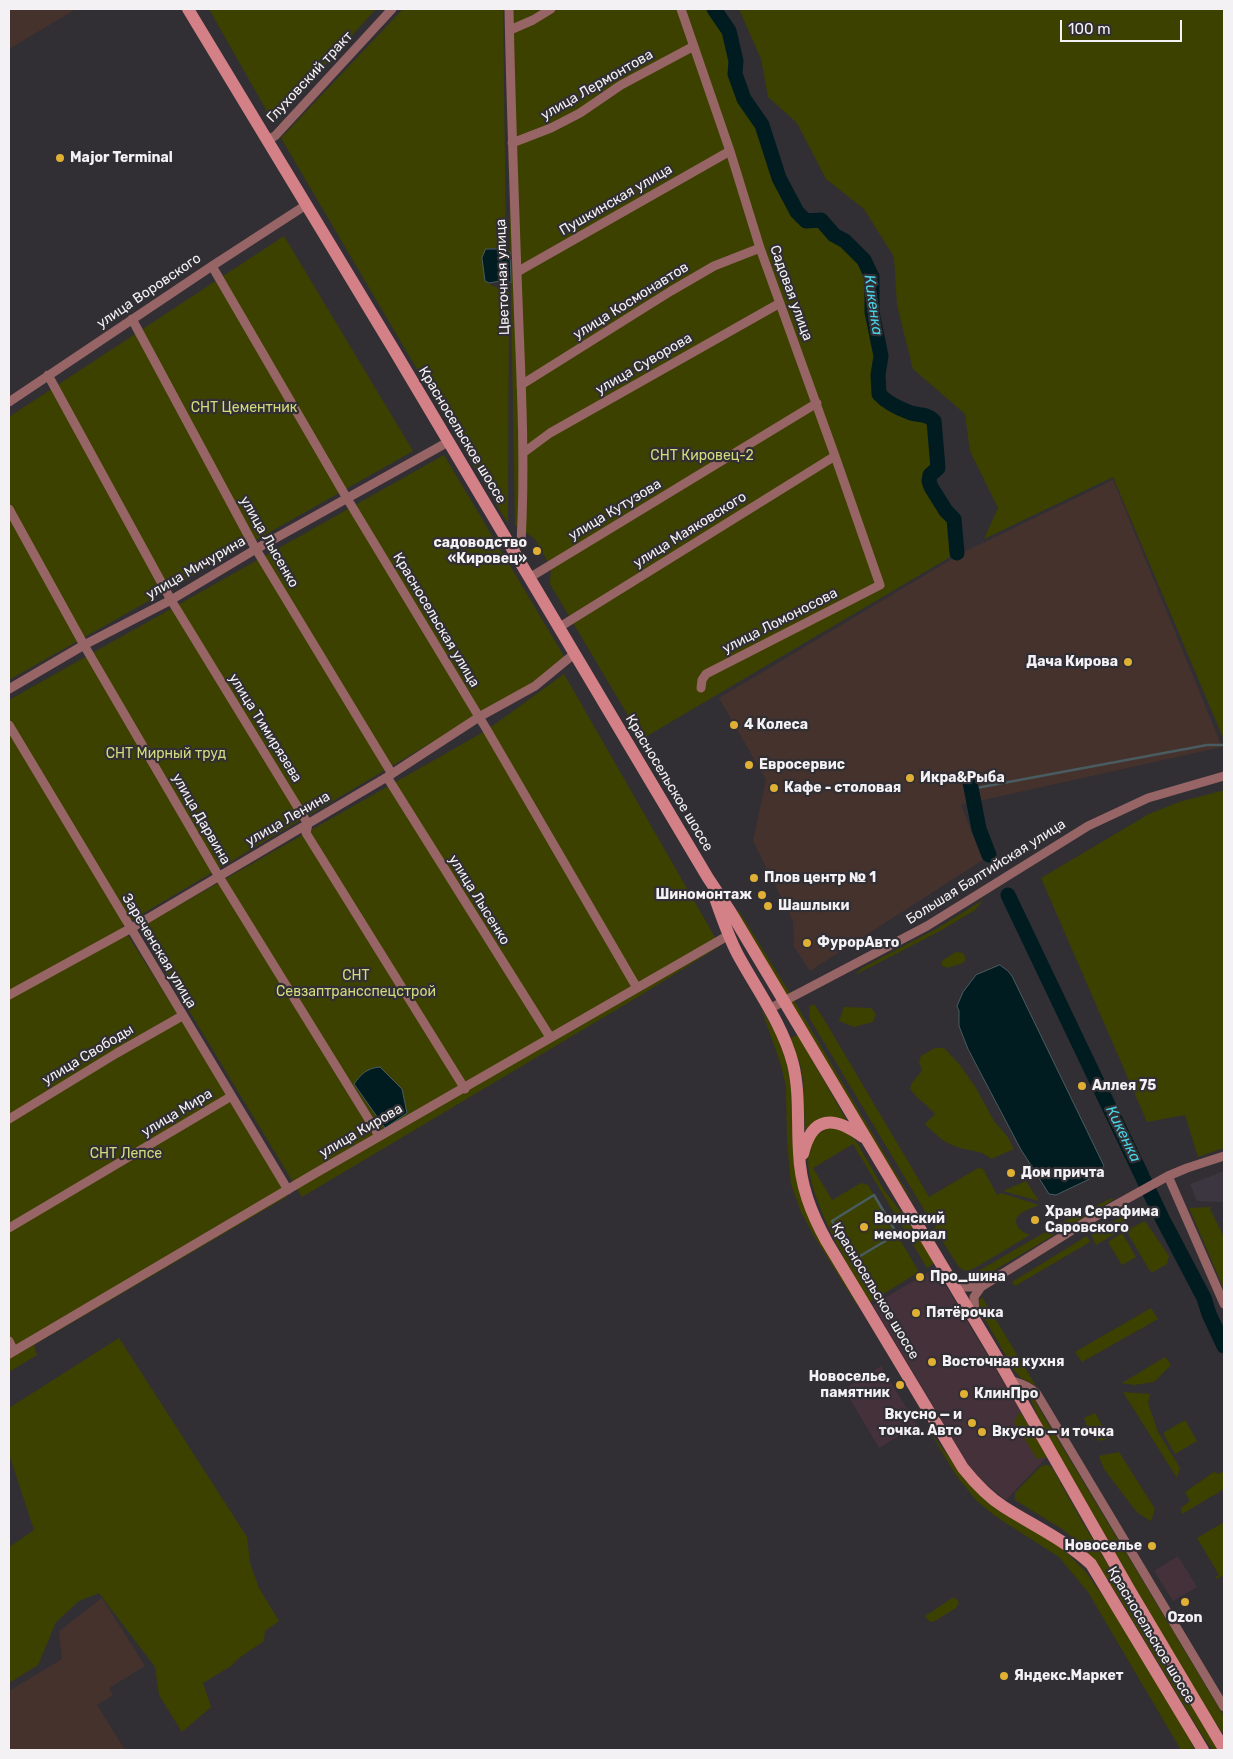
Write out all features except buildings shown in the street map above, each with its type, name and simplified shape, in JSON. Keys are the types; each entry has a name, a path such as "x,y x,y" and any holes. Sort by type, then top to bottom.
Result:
{"main road":[{"name":"Красносельское шоссе","path":"188,9 448,442 516,546 529,578 558,628 976,1321 1128,1589 1224,1749"},
{"name":"Красносельское шоссе","path":"708,878 737,953 786,1043 795,1075 800,1169 808,1202 816,1223 963,1468 977,1485 994,1500 1070,1546 1091,1564 1203,1750"},
{"path":"800,1169 810,1132 820,1125 830,1122 840,1124 850,1128 869,1142"}],"street":[{"name":"Глуховский тракт","path":"267,140 274,136 392,9"},
{"name":"Цветочная улица","path":"510,9 512,143 523,453 523,510 516,546"},
{"path":"510,30 533,20 551,9"},
{"name":"Садовая улица","path":"681,9 730,151 760,248 880,585"},
{"name":"улица Лермонтова","path":"512,143 559,124 621,85 694,46"},
{"name":"Пушкинская улица","path":"517,272 730,151"},
{"name":"улица Воровского","path":"9,402 306,205"},
{"name":"улица Космонавтов","path":"521,385 705,271 760,248"},
{"name":"Красносельская улица","path":"212,266 347,498 480,717 637,988"},
{"name":"улица Суворова","path":"523,453 550,433 780,303"},
{"name":"улица Лысенко","path":"132,319 256,549 389,776 550,1037"},
{"name":"улица Тимирязева","path":"48,375 171,600 308,824 306,834 465,1089"},
{"name":"улица Кутузова","path":"529,578 817,404"},
{"name":"улица Мичурина","path":"9,689 84,646 171,600 256,549 448,442"},
{"name":"улица Маяковского","path":"558,628 835,456"},
{"name":"улица Дарвина","path":"9,509 84,646 218,875 380,1136"},
{"name":"улица Ломоносова","path":"701,688 702,680 706,674 880,585"},
{"name":"улица Ленина","path":"9,995 130,928 389,776 480,717 535,686 574,654"},
{"name":"Зареченская улица","path":"9,725 230,1097 288,1190"},
{"name":"Большая Балтийская улица","path":"769,1009 927,926 1088,826 1148,798 1224,776"},
{"name":"улица Кирова","path":"12,1353 380,1136 465,1089 550,1037 729,935"},
{"name":"улица Свободы","path":"9,1119 182,1016"},
{"name":"улица Мира","path":"9,1228 230,1097"},
{"path":"976,1321 974,1297 980,1287 1062,1235 1138,1192 1187,1168 1224,1156"},
{"path":"1168,1176 1224,1304"},
{"path":"949,1277 962,1286 980,1287"},
{"path":"9,1341 12,1353"},
{"path":"1010,1380 1025,1385 1037,1394 1224,1707"}],"shaded area":[{"path":"9,9 76,9 9,49"},
{"path":"1113,480 1222,747 961,805 983,860 810,971 794,947 793,921 753,841 766,780 719,698 962,553"},
{"path":"1224,1171 1224,1202 1197,1201 1190,1184"},
{"path":"935,1268 1048,1456 1006,1500 975,1476 873,1305"},
{"path":"881,1366 917,1425 879,1448 844,1389"},
{"path":"1178,1556 1197,1587 1173,1601 1154,1571"},
{"path":"102,1598 145,1666 109,1688 113,1695 97,1705 125,1750 9,1750 9,1691 62,1659 59,1631"}],"green space":[{"path":"209,9 376,9 273,122"},
{"path":"403,9 503,9 506,246 486,249 485,281 509,292 508,524 281,138"},
{"name":"СНТ Кировец-2","path":"506,9 714,9 729,31 736,61 735,74 744,99 762,125 779,178 797,212 806,221 821,220 834,235 845,241 864,260 872,277 872,312 881,356 878,375 879,394 894,405 913,414 927,415 934,421 943,466 930,475 929,481 946,511 954,519 957,553 642,739 550,584 551,568 535,539 515,525"},
{"path":"739,9 1224,9 1224,740 1113,477 984,539 998,508 970,451 965,414 913,369 897,305 894,257 864,209 826,179 797,123 768,97 761,59"},
{"name":"СНТ Цементник","path":"284,236 413,451 9,680 9,417"},
{"path":"444,455 565,658 532,683 122,926 230,1097 288,1196 34,1345 37,1355 9,1372 9,700"},
{"name":"СНТ Севзаптрансспецстрой","path":"564,674 720,946 302,1197 139,928 487,730"},
{"path":"1224,791 1224,1148 1198,1157 1185,1115 1147,1122 1041,878 1149,814 1179,802"},
{"path":"983,900 975,910 938,932 855,975 862,968 936,929"},
{"path":"739,911 901,1182 918,1207 894,1176 735,912"},
{"path":"956,952 963,953 966,959 963,963 947,968 941,965 943,960"},
{"path":"814,1004 929,1197 978,1168 983,1169 997,1195 1001,1193 1039,1205 1017,1217 1016,1224 1018,1227 1030,1235 973,1269 965,1271 959,1267 810,1019 809,1007"},
{"path":"844,1007 871,1008 876,1014 873,1022 854,1027 839,1021"},
{"path":"761,1008 777,1036 786,1061 791,1084 794,1155 857,1305 814,1236 801,1212 791,1184 787,1142 786,1087 781,1065"},
{"path":"798,1035 847,1121 826,1122 805,1131 803,1080 800,1064 790,1038"},
{"path":"935,1048 944,1048 960,1065 976,1088 994,1121 1007,1136 1014,1149 991,1159 979,1152 962,1149 948,1143 925,1124 935,1114 910,1088 922,1070 919,1062 921,1056"},
{"path":"828,1128 844,1131 856,1141 884,1190 909,1222 935,1263 927,1268 853,1144 813,1168 832,1200 861,1183 868,1185 919,1272 870,1302 829,1228 812,1185 809,1150 816,1137"},
{"path":"1026,1181 1039,1201 1003,1191"},
{"path":"1112,1198 1113,1200 1066,1228 1061,1226 1060,1223"},
{"path":"1212,1207 1210,1209 1224,1237 1224,1289 1189,1208"},
{"path":"1123,1216 1128,1226 1096,1245 1091,1234"},
{"path":"1145,1221 1169,1256 1167,1264 1153,1272 1150,1271 1128,1234 1129,1229"},
{"path":"1054,1227 1054,1235 988,1274 979,1279 975,1273"},
{"path":"1122,1233 1136,1257 1122,1265 1108,1242"},
{"path":"1087,1236 1090,1242 1015,1286 1012,1282"},
{"path":"982,1297 1036,1386 1021,1378 1014,1370 978,1307 979,1300"},
{"path":"1151,1308 1158,1319 1082,1362 1075,1352"},
{"path":"119,1338 247,1537 250,1563 259,1588 279,1621 265,1631 264,1641 239,1658 231,1666 203,1683 211,1707 182,1732 159,1695 155,1667 99,1593 79,1601 56,1622 38,1665 9,1683 9,1547 34,1530 9,1454 9,1408"},
{"path":"1165,1357 1171,1365 1154,1382 1134,1385 1122,1383"},
{"path":"1027,1391 1030,1393 1222,1713 1224,1732 1222,1732 1203,1706 1042,1425"},
{"path":"1123,1392 1150,1394 1148,1403 1158,1432 1180,1468 1177,1478"},
{"path":"1020,1412 1048,1457 1037,1459 1014,1422"},
{"path":"1095,1413 1109,1438 1100,1441 1090,1434 1084,1418"},
{"path":"1185,1420 1197,1441 1175,1454 1163,1433"},
{"path":"929,1431 953,1462 1065,1551 1085,1571 1111,1607 1189,1737 1194,1750 1181,1750 1088,1592 1059,1557 995,1516 977,1501 958,1478"},
{"path":"1119,1452 1155,1509 1151,1521 1139,1514 1104,1469 1099,1456"},
{"path":"1049,1465 1053,1469 1080,1518 1218,1750 1213,1750 1203,1737 1118,1596 1094,1561 1062,1529 1015,1500 1015,1493 1040,1467"},
{"path":"1224,1471 1224,1489 1182,1514 1181,1508 1190,1501 1185,1492 1214,1472 1219,1474"},
{"path":"1224,1522 1224,1575 1216,1579 1215,1577 1219,1575 1197,1538"},
{"path":"954,1597 959,1602 956,1608 933,1622 929,1621 925,1616"}],"water":[{"path":"486,249 499,249 510,252 511,283 506,280 489,283 485,281 482,258"},
{"path":"1000,965 1012,976 1104,1166 1098,1175 1056,1195 1049,1194 1020,1148 968,1049 959,1026 957,1006 963,992 976,975"},
{"path":"380,1067 402,1089 407,1113 385,1128 354,1084 365,1072"}],"waterway":[{"name":"Кикенка","path":"714,9 729,31 736,61 735,74 744,99 762,125 779,178 797,212 806,221 821,220 834,235 845,241 864,260 872,277 872,312 881,356 878,375 879,394 898,408 926,416 934,421 938,468 930,475 929,481 946,511 954,519 957,553"},
{"path":"971,789 1207,745 1224,745"},
{"name":"Кикенка","path":"970,782 979,829 989,855"},
{"name":"Кикенка","path":"1008,895 1162,1218 1204,1298 1209,1314 1224,1346"},
{"path":"1144,1177 1149,1175"},
{"path":"874,1195 897,1234 855,1259 832,1221 874,1195"}],"place":[{"name":"Major Terminal","path":"60,158"},
{"name":"садоводство «Кировец»","path":"537,551"},
{"name":"Дача Кирова","path":"1128,662"},
{"name":"4 Колеса","path":"734,725"},
{"name":"Евросервис","path":"749,765"},
{"name":"Икра&Рыба","path":"910,778"},
{"name":"Кафе - столовая","path":"774,788"},
{"name":"Плов центр № 1","path":"754,878"},
{"name":"Шиномонтаж","path":"762,895"},
{"name":"Шашлыки","path":"768,906"},
{"name":"ФурорАвто","path":"807,943"},
{"name":"Аллея 75","path":"1082,1086"},
{"name":"Дом причта","path":"1011,1173"},
{"name":"Храм Серафима Саровского","path":"1035,1220"},
{"name":"Воинский мемориал","path":"864,1227"},
{"name":"Про_шина","path":"920,1277"},
{"name":"Пятёрочка","path":"916,1313"},
{"name":"Восточная кухня","path":"932,1362"},
{"name":"Новоселье, памятник","path":"900,1385"},
{"name":"КлинПро","path":"964,1394"},
{"name":"Вкусно — и точка. Авто","path":"972,1423"},
{"name":"Вкусно — и точка","path":"982,1432"},
{"name":"Новоселье","path":"1152,1546"},
{"name":"Ozon","path":"1185,1602"},
{"name":"Яндекс.Маркет","path":"1004,1676"}],"park label":[{"name":"СНТ Мирный труд","path":"166,754"},
{"name":"СНТ Лепсе","path":"126,1154"}]}
